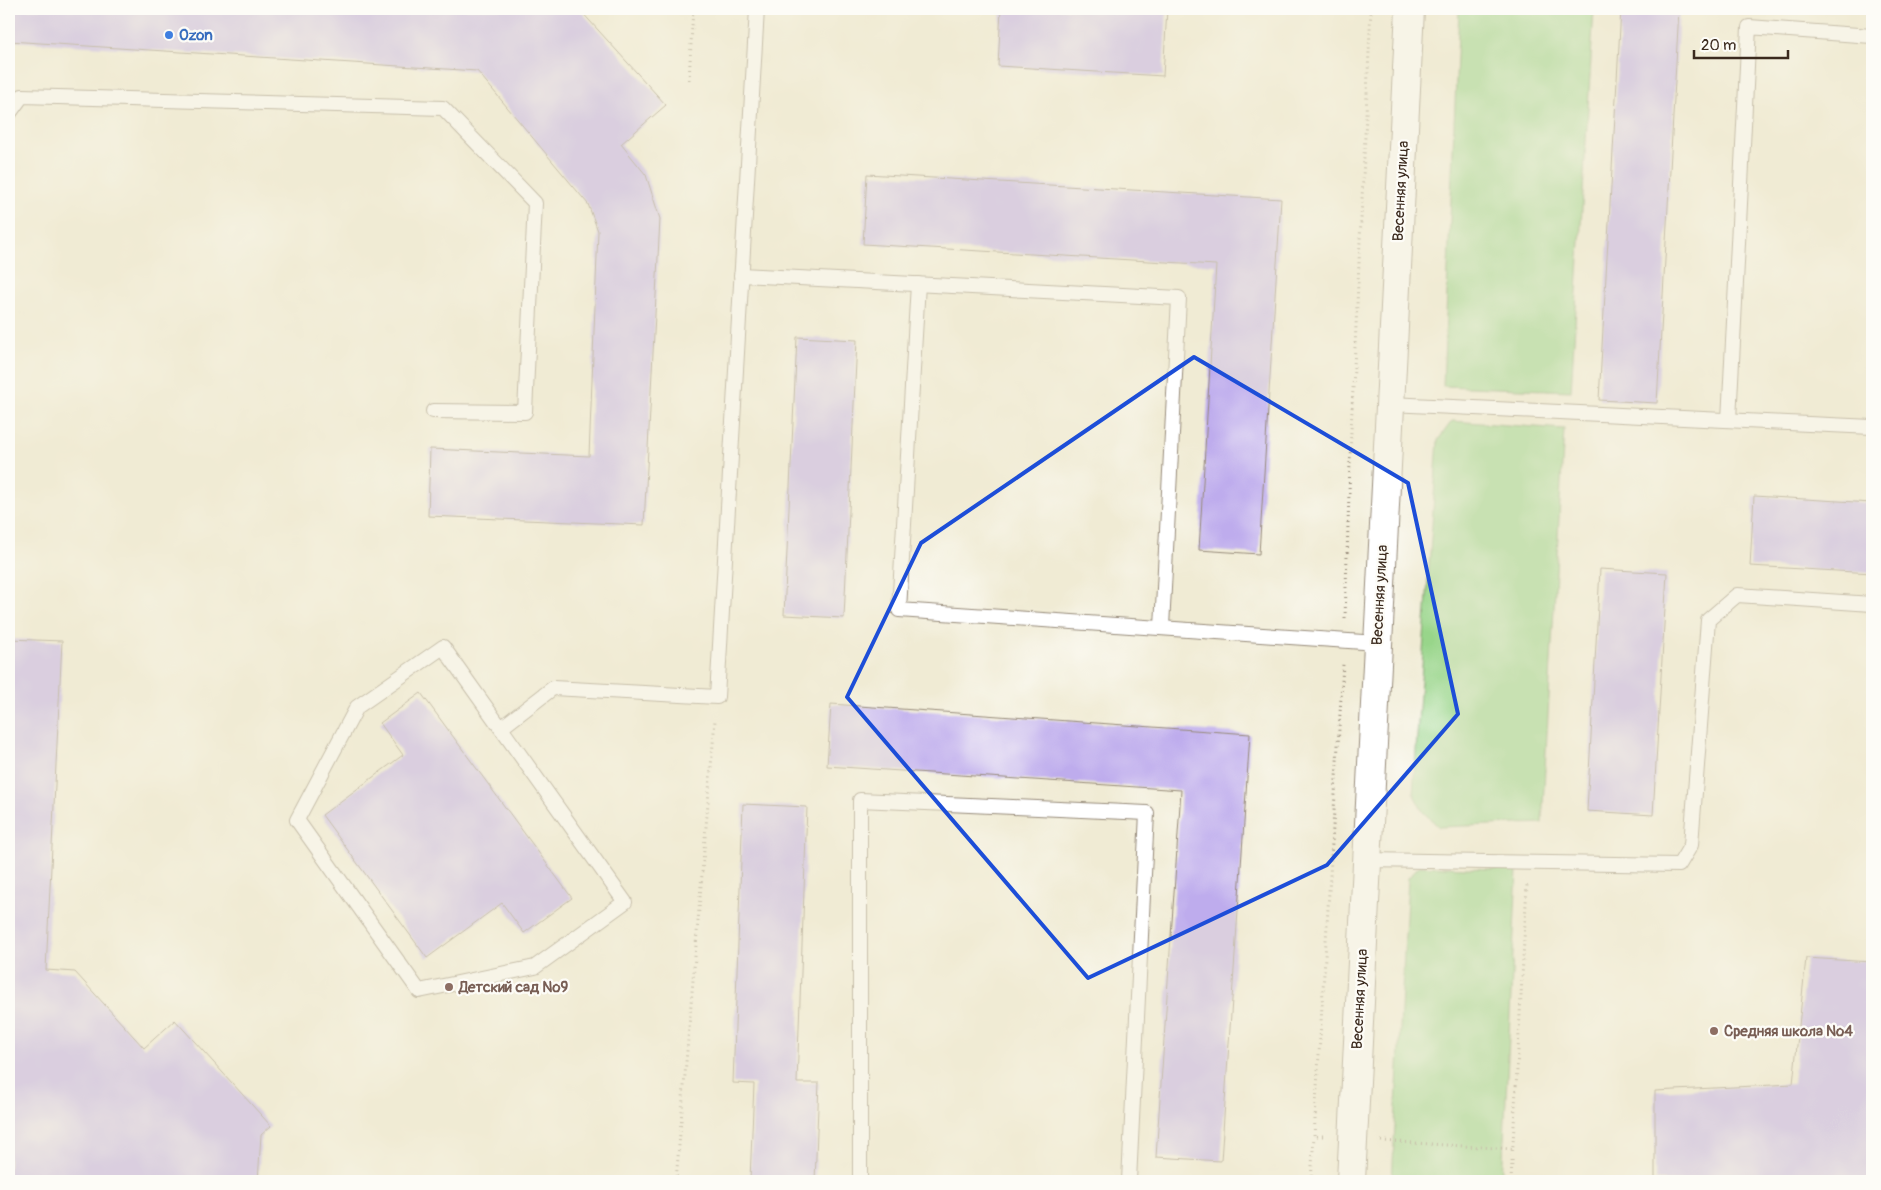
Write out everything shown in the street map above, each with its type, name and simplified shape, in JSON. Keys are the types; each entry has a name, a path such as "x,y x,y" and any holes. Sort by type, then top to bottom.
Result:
{"street":[{"name":"Весенняя улица","path":"1351,1181 1410,9"}],"lane":[{"path":"501,728 553,688 717,697 757,9"},
{"path":"1729,420 1750,28 1872,36"},
{"path":"9,114 22,96 443,108 535,203 525,412 433,411"},
{"path":"741,275 1179,298 1162,627"},
{"path":"918,284 899,610 1378,643"},
{"path":"1390,404 1872,427"},
{"path":"1367,860 1679,865 1691,846 1708,620 1737,594 1872,604"},
{"path":"443,647 501,728 625,902 534,967 419,991 297,820 357,707 443,647"},
{"path":"860,1181 860,800 1146,813 1129,1181"}],"path":[{"path":"689,80 693,9"},
{"path":"676,1181 717,697"},
{"path":"1511,1181 1528,862"},
{"path":"1311,1181 1314,1136"}],"highlighted area":[{"path":"1194,357 1408,483 1458,714 1327,865 1088,978 847,697 921,543"}],"green space":[{"path":"1459,9 1594,9 1571,391 1443,386"},
{"path":"1452,421 1564,429 1542,823 1439,827 1423,812 1413,793 1438,440"},
{"path":"1419,866 1517,870 1502,1181 1392,1181 1408,878"}],"building":[{"path":"9,9 579,9 666,105 621,144 646,175 660,219 644,525 428,516 430,449 589,456 598,231 588,204 477,71 9,41"},
{"path":"1001,9 1167,9 1163,76 998,66"},
{"path":"1621,9 1679,9 1657,403 1599,400"},
{"path":"867,174 1281,199 1259,554 1199,550 1216,265 863,244"},
{"path":"797,337 857,340 844,618 784,615"},
{"path":"1754,496 1872,503 1872,573 1750,566"},
{"path":"1600,569 1667,573 1653,815 1587,811"},
{"path":"9,639 62,641 46,970 75,972 144,1048 175,1020 271,1126 261,1135 258,1181 9,1181"},
{"path":"421,693 572,898 524,933 502,903 427,958 322,815 403,755 380,723"},
{"path":"831,704 1250,734 1221,1161 1156,1157 1181,790 827,766"},
{"path":"743,804 807,807 797,1083 819,1083 815,1181 750,1180 754,1084 733,1083"},
{"path":"1806,958 1872,962 1872,1181 1655,1181 1655,1091 1793,1084"}],"place":[{"name":"Ozon","path":"169,35"},
{"name":"Детский сад №9","path":"449,987"},
{"name":"Средняя школа №4","path":"1714,1031"}]}
